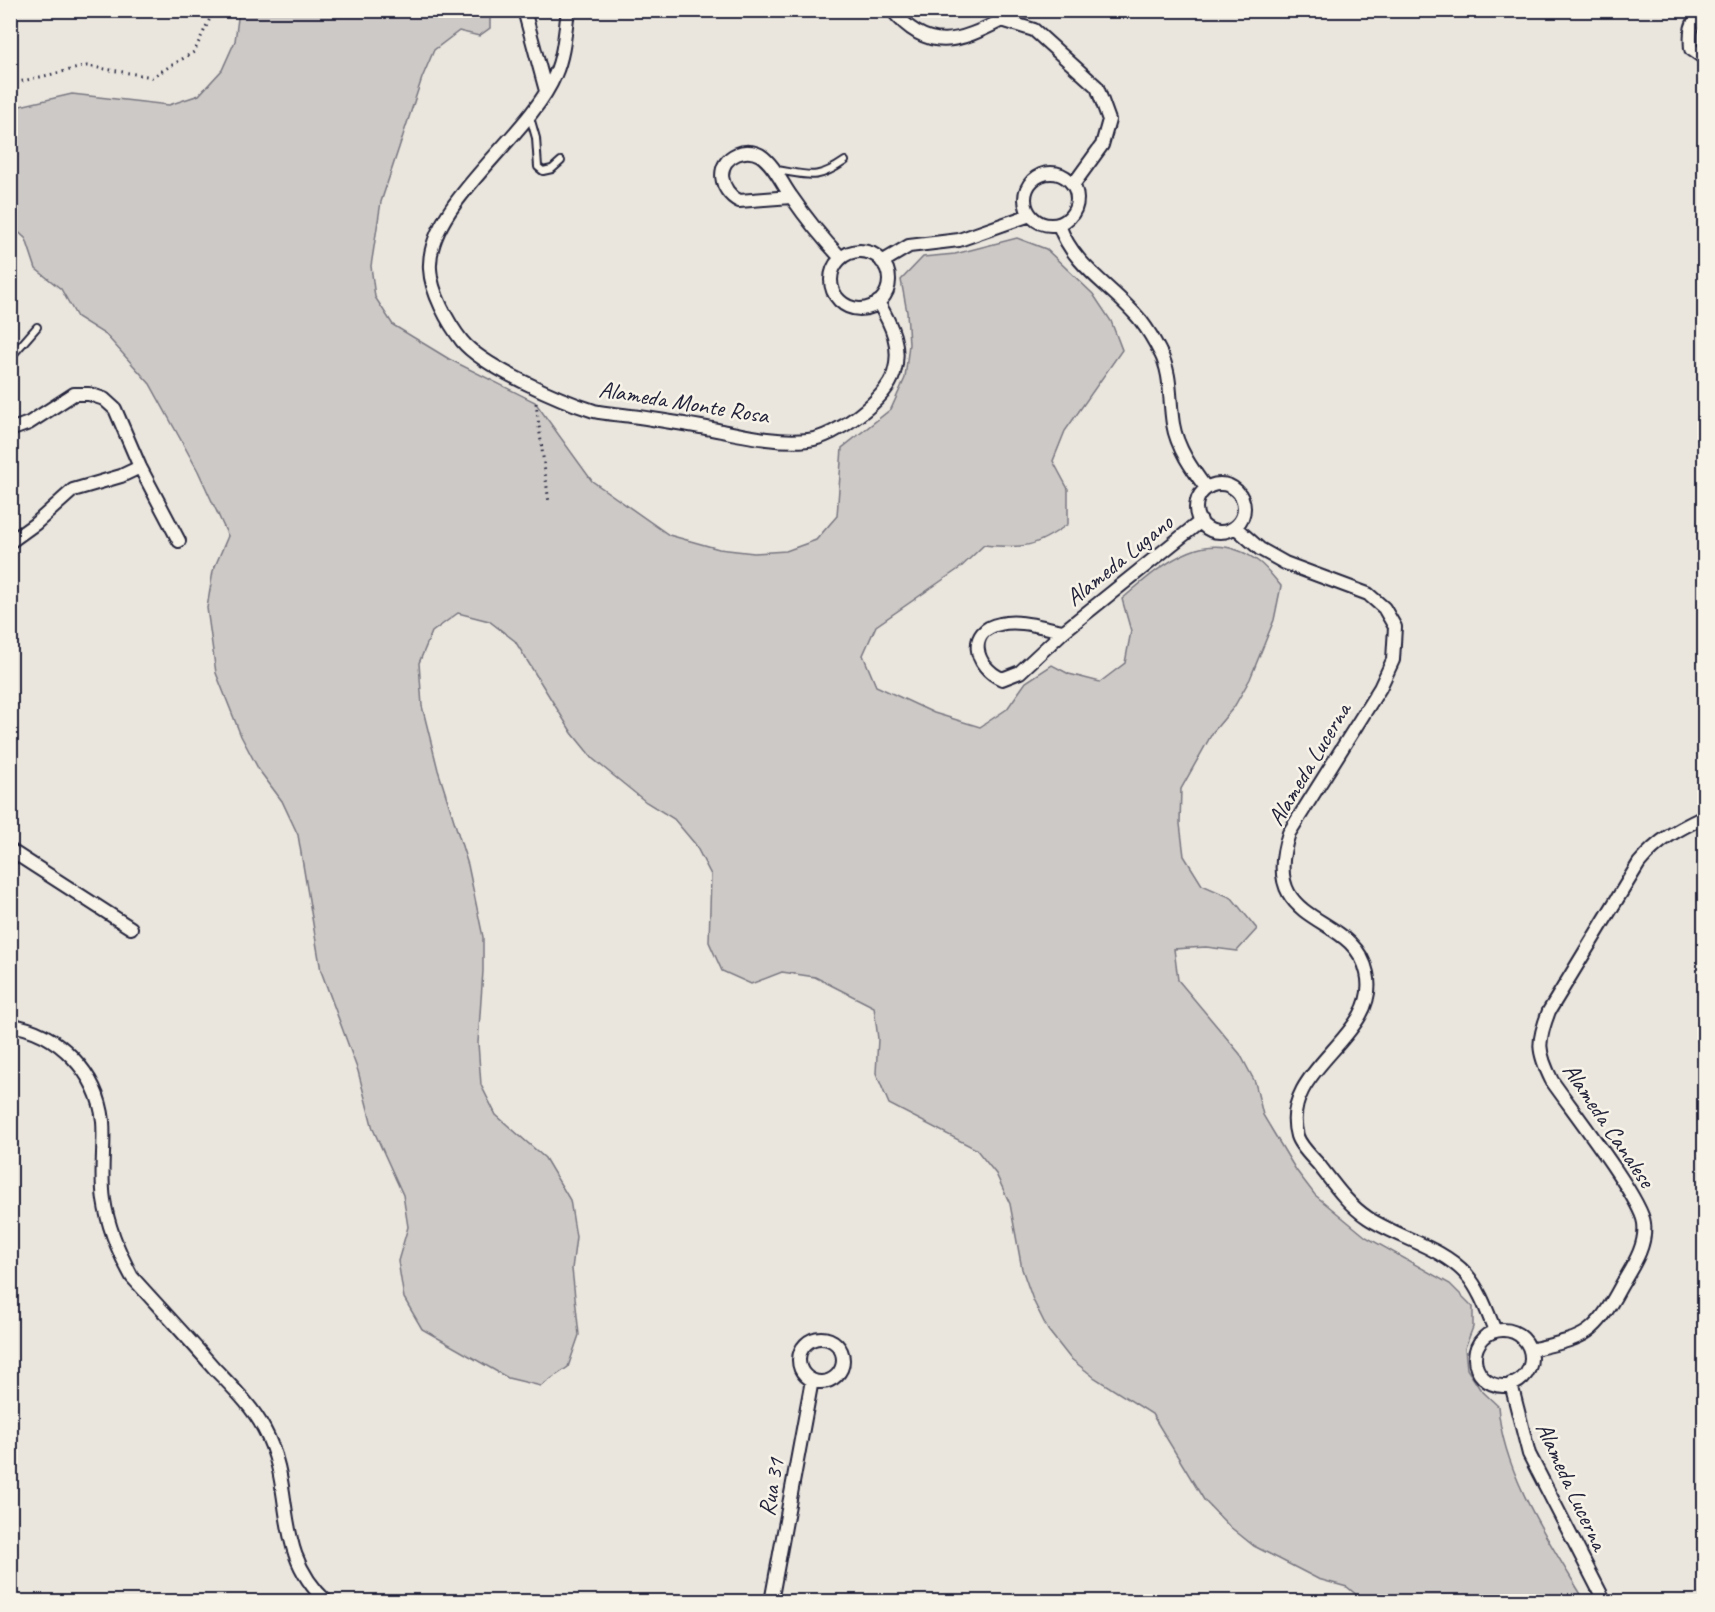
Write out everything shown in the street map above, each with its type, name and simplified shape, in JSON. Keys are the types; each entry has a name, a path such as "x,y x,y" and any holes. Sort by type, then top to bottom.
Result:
{"street":[{"path":"524,10 546,91"},
{"name":"Alameda Monte Rosa","path":"568,10 561,55 555,75 546,91 530,117 465,191 445,219 435,243 429,266 431,283 462,342 482,358 534,386 595,411 763,437 808,440 834,434 859,416 894,375 896,342 891,324 878,302"},
{"path":"892,10 904,24 938,40 966,38 1002,20 1034,30 1097,87 1109,120 1102,145 1073,185"},
{"path":"1704,14 1698,16 1690,30 1691,49 1704,58"},
{"path":"791,197 739,201 726,191 723,184 722,176 728,160 743,152 760,155 841,258"},
{"path":"1052,173 1068,179 1073,185 1077,201 1072,216 1059,225 1043,225 1030,215 1026,208 1026,191 1036,177 1052,173"},
{"path":"882,262 909,246 959,240 1030,215"},
{"path":"1059,225 1064,241 1082,265 1142,321 1161,354 1172,394 1173,424 1181,449 1206,488"},
{"path":"858,251 876,256 882,262 887,270 888,287 878,302 860,309 842,302 835,294 832,275 841,258 858,251"},
{"path":"10,430 29,423 66,397 82,393 97,396 115,409 140,467 179,541"},
{"path":"10,542 73,490 121,476 140,467"},
{"path":"1218,484 1230,486 1240,494 1245,505 1243,518 1235,527 1217,532 1201,521 1196,510 1198,498 1206,488 1218,484"},
{"name":"Alameda Lugano","path":"1064,632 1020,623 998,624 983,634 977,646 978,661 988,673 1002,679 1020,672 1064,632 1201,521"},
{"name":"Alameda Lucerna","path":"1235,527 1260,549 1286,563 1368,594 1384,608 1395,627 1393,660 1380,688 1289,833 1282,855 1282,876 1288,894 1302,909 1344,939 1361,958 1367,973 1369,994 1360,1018 1303,1089 1294,1120 1297,1139 1342,1194 1366,1217 1401,1237 1445,1256 1466,1274 1480,1294 1495,1331"},
{"name":"Alameda Canalese","path":"1530,1350 1578,1339 1603,1319 1642,1249 1644,1222 1635,1200 1552,1081 1541,1060 1538,1038 1549,1011 1639,863 1670,833 1704,817"},
{"path":"10,850 131,928"},
{"path":"10,1025 30,1030 57,1043 79,1064 87,1076 94,1090 102,1119 101,1167 104,1203 111,1231 122,1259 132,1277 247,1404 264,1428 281,1475 294,1556 308,1581 327,1602"},
{"path":"1495,1331 1513,1332 1526,1342 1530,1350 1529,1367 1525,1375 1511,1384 1502,1385 1486,1379 1476,1365 1477,1348 1481,1341 1495,1331"},
{"name":"Rua 31","path":"771,1602 812,1380"},
{"name":"Alameda Lucerna","path":"1511,1384 1529,1454 1605,1602"}],"lane":[{"path":"530,117 536,138 538,168 543,171 552,169 561,161"},
{"path":"773,169 813,176 826,174 845,161"},
{"path":"10,358 38,327"}],"path":[{"path":"10,84 87,66 152,77 194,52 214,10"},
{"path":"534,386 549,503"}],"shaded area":[{"path":"239,11 490,11 490,28 479,36 459,31 434,50 422,78 381,202 371,266 375,297 393,325 449,359 535,402 592,481 669,535 719,549 754,553 786,551 816,540 837,516 842,448 891,409 905,378 909,344 907,312 901,280 923,257 955,254 1017,238 1046,249 1093,294 1111,321 1122,350 1065,431 1053,461 1068,489 1068,524 1047,538 1029,545 1010,547 984,545 960,568 876,626 863,655 876,686 934,713 980,727 1007,709 1026,682 1052,665 1069,674 1100,682 1125,663 1131,631 1122,599 1153,573 1186,553 1204,547 1221,546 1240,551 1262,564 1281,586 1274,620 1250,679 1234,707 1213,732 1181,789 1180,824 1184,856 1202,885 1232,898 1257,929 1237,951 1206,947 1174,949 1178,980 1240,1054 1255,1082 1263,1115 1296,1170 1315,1195 1366,1237 1450,1284 1473,1307 1473,1327 1465,1348 1467,1369 1480,1389 1498,1406 1502,1432 1518,1482 1543,1532 1585,1601 1364,1601 1347,1587 1318,1579 1254,1546 1229,1526 1204,1500 1152,1414 1095,1378 1070,1358 1048,1330 1033,1300 1022,1269 1010,1204 996,1174 976,1149 889,1104 876,1073 878,1039 874,1007 815,977 782,972 751,984 722,971 709,942 711,875 695,844 674,819 646,802 593,759 572,733 515,641 489,621 458,613 432,632 419,663 422,706 438,770 468,865 483,937 478,1043 481,1085 496,1115 545,1158 570,1200 576,1237 572,1269 579,1335 568,1367 541,1386 508,1378 422,1329 404,1298 398,1261 408,1227 403,1195 373,1129 358,1071 321,971 298,835 282,801 259,770 241,736 216,673 207,608 213,571 228,536 198,471 150,384 106,335 77,317 61,289 36,269 26,239 11,225 11,108 72,94 169,105 199,95 222,70 235,41"}]}
